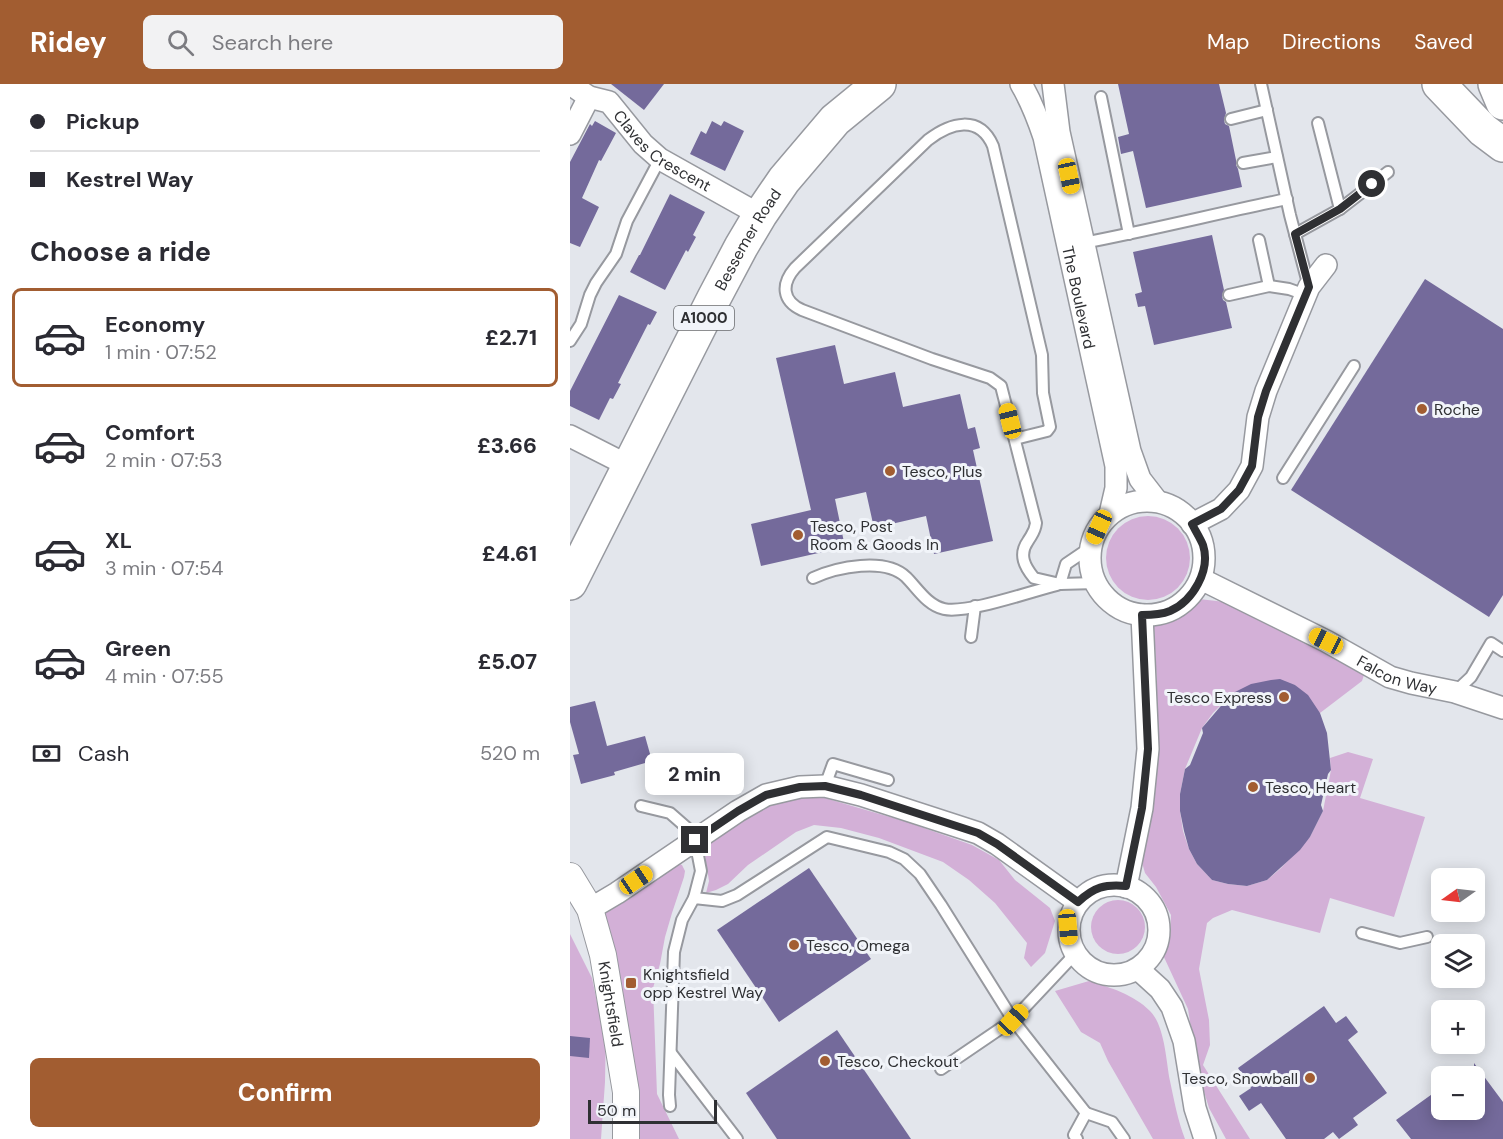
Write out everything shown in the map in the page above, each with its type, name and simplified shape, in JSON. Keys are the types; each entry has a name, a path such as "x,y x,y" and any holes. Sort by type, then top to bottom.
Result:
{"main road":[{"name":"Bessemer Road","path":"570,583 714,298 760,215 784,180 835,120 879,84"},
{"path":"1439,84 1483,130 1503,145"},
{"path":"1495,84 1503,103"}],"street":[{"name":"Claves Crescent","path":"570,84 589,97 609,102 642,144 660,159 760,215"},
{"name":"The Boulevard","path":"1021,84 1028,95 1044,137 1116,466 1116,488 1110,514"},
{"name":"The Boulevard","path":"1053,84 1059,132 1130,451 1140,479 1157,501"},
{"path":"570,134 589,97"},
{"path":"1192,524 1221,509 1239,490 1252,466 1258,417 1266,391 1308,291 1326,264"},
{"path":"570,435 629,466"},
{"path":"1140,501 1157,501 1187,516 1203,545 1204,562 1201,579 1183,603 1164,613 1142,615 1126,612 1112,604 1101,592 1093,578 1090,560 1091,547 1099,527 1110,514 1124,505 1140,501"},
{"name":"Falcon Way","path":"1201,579 1326,641 1390,677 1455,692 1503,708"},
{"path":"1126,886 1142,808 1148,749 1142,615"},
{"path":"590,909 766,795 800,787 825,786 861,795 978,833 1078,902"},
{"name":"Knightsfield","path":"570,876 590,909 603,955 626,1092 626,1139"},
{"path":"1113,885 1126,886 1140,893 1150,903 1158,924 1156,946 1149,959 1138,969 1124,975 1110,976 1096,973 1084,965 1075,954 1068,927 1071,914 1078,902 1088,893 1100,887 1113,885"},
{"path":"1138,969 1160,990 1172,1007 1184,1041 1195,1108 1205,1139"}],"lane":[{"path":"1229,295 1269,286 1308,291 1261,84"},
{"path":"1101,97 1130,234"},
{"path":"1231,119 1267,110"},
{"path":"1015,439 1047,431 1050,427 1043,393 1042,355 993,146 985,132 961,123 939,131 928,140 795,268 789,275 785,293 790,304 802,310 932,359 990,378 1001,386 1036,523 1035,532 1026,544 1022,555 1026,567 1034,578 1060,584"},
{"path":"1318,123 1340,209"},
{"path":"1243,163 1277,157"},
{"path":"570,341 581,324 596,283 616,254 627,220 660,159"},
{"path":"1295,234 1340,209 1388,172"},
{"path":"1083,243 1287,199"},
{"path":"1259,240 1269,286"},
{"path":"1283,478 1354,366"},
{"path":"1060,584 1066,564 1091,547"},
{"path":"813,578 846,568 891,568 904,575 930,603 945,609 958,610 1060,584 1096,583"},
{"path":"971,637 975,606"},
{"path":"1455,692 1471,678 1491,644 1503,651"},
{"path":"825,786 833,765 888,780"},
{"path":"641,806 670,813 686,827 695,840 701,871 694,898 682,920 674,952 670,1107"},
{"path":"694,898 722,901 737,895 827,837 889,852 904,859 920,874 941,905 1013,1020 1086,1113 1112,1122 1124,1139"},
{"path":"1362,933 1400,943 1427,937"},
{"path":"941,1069 1013,1020 1075,954"},
{"path":"671,1053 737,1139"},
{"path":"1077,1139 1074,1135 1086,1113"}],"shaded area":[{"path":"1148,516 1164,519 1178,528 1187,542 1190,558 1187,574 1178,588 1164,597 1148,600 1132,597 1118,588 1109,574 1106,558 1109,542 1118,528 1132,519"},
{"path":"1199,599 1225,602 1365,672 1362,681 1320,713 1295,685 1262,682 1233,693 1213,713 1202,728 1185,769 1180,794 1183,831 1189,849 1197,864 1212,880 1247,886 1267,880 1281,868 1310,837 1323,811 1331,770 1330,758 1348,752 1373,759 1360,798 1425,817 1394,917 1330,898 1320,933 1232,910 1207,923 1199,969 1209,1020 1210,1045 1203,1065 1250,1139 1226,1139 1209,1108 1197,1068 1188,1009 1163,955 1170,938 1171,915 1156,887 1145,873 1139,852 1152,768 1157,687 1154,625"},
{"path":"818,796 907,822 972,845 999,860 1015,880 1050,908 1055,921 1045,953 1031,967 1024,958 1027,943 995,903 969,880 943,862 879,838 841,828 814,825 796,832 748,865 728,884 706,893 709,881 703,843 769,803 795,797"},
{"path":"675,862 682,865 685,871 684,877 665,937 653,988 657,1094 679,1139 624,1139 599,908"},
{"path":"1113,900 1123,900 1133,904 1141,912 1145,927 1141,942 1133,950 1123,954 1113,954 1103,950 1095,942 1091,932 1091,922 1095,912 1103,904"},
{"path":"570,934 592,978 606,1027 601,1139 570,1139"},
{"path":"1089,981 1129,996 1155,1017 1162,1034 1170,1081 1185,1139 1153,1139 1100,1043 1081,1032 1055,991"}],"building":[{"path":"611,84 664,84 644,110"},
{"path":"1118,84 1219,84 1226,113 1224,120 1229,126 1242,187 1146,208 1133,151 1121,154 1118,137 1129,134"},
{"path":"595,121 616,133 601,161 599,160 582,198 599,207 580,247 570,243 570,162 590,124 592,126"},
{"path":"712,121 721,126 724,121 744,131 725,171 690,154 701,131 706,134"},
{"path":"670,194 705,212 693,235 696,237 688,252 686,250 665,290 630,272"},
{"path":"1212,235 1224,290 1222,296 1226,302 1232,328 1154,345 1145,306 1138,307 1135,294 1142,292 1133,252"},
{"name":"Roche","path":"1425,279 1503,329 1503,595 1489,617 1291,490"},
{"path":"619,295 657,312 650,325 648,324 618,383 621,384 613,399 610,398 599,420 570,406 570,391"},
{"name":"Tesco, Plus","path":"835,345 844,384 895,372 903,407 960,394 968,429 975,427 980,448 973,450 993,541 934,554 926,516 874,528 866,492 835,499 845,547 761,566 751,524 811,510 776,358"},
{"name":"Tesco, Heart","path":"1280,679 1295,685 1308,695 1320,713 1327,733 1331,770 1321,805 1323,811 1310,837 1300,850 1267,880 1247,886 1212,880 1197,864 1189,849 1184,831 1180,811 1180,794 1185,769 1190,765 1203,733 1202,728 1233,693 1251,684"},
{"path":"595,701 607,746 645,736 652,761 614,772 615,775 581,784 573,755 579,754 570,722 570,707"},
{"name":"Tesco, Omega","path":"809,868 871,959 779,1022 717,930"},
{"name":"Tesco, Snowball","path":"1324,1006 1336,1023 1346,1016 1358,1032 1348,1040 1387,1093 1353,1118 1358,1125 1339,1139 1333,1132 1324,1139 1286,1139 1261,1103 1249,1111 1239,1096 1251,1088 1238,1068"},
{"name":"Tesco, Checkout","path":"837,1030 911,1139 777,1139 746,1093"},
{"path":"570,1036 590,1038 589,1058 570,1056"},
{"path":"1485,1078 1503,1102 1503,1139 1411,1139 1396,1120 1431,1095 1431,1120 1485,1120"}],"place":[{"name":"Roche","path":"1422,409"},
{"name":"Tesco, Plus","path":"890,471"},
{"name":"Tesco, Post Room & Goods In","path":"798,535"},
{"name":"Tesco Express","path":"1284,697"},
{"name":"Tesco, Heart","path":"1253,787"},
{"name":"Tesco, Omega","path":"794,945"},
{"name":"Knightsfield opp Kestrel Way","path":"631,983"},
{"name":"Tesco, Checkout","path":"825,1061"},
{"name":"Tesco, Snowball","path":"1310,1078"}],"route":[{"path":"695,840 766,795 800,787 825,786 861,795 978,833 1078,902 1088,893 1100,887 1126,886 1142,808 1148,749 1142,615 1156,615 1170,611 1183,603 1193,592 1201,579 1204,562 1203,545 1192,524 1221,509 1239,490 1252,466 1258,417 1266,391 1309,287 1295,234 1340,209 1372,184"}]}
